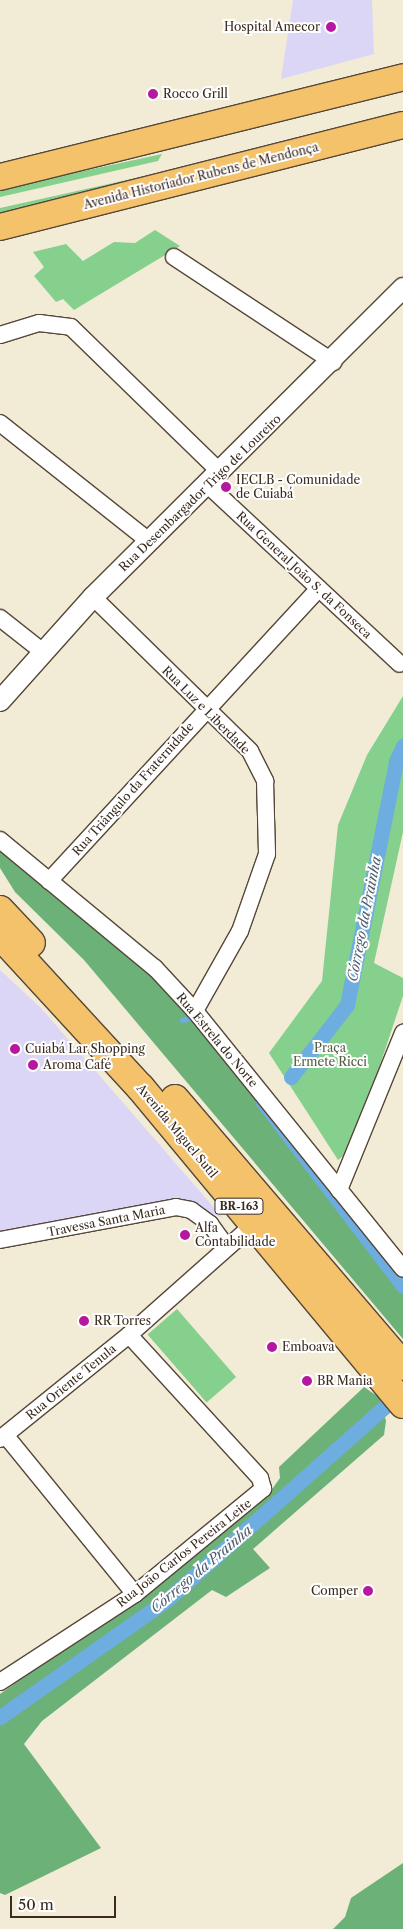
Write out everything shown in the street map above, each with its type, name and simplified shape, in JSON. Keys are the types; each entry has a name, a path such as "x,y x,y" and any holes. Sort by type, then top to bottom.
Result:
{"highway":[{"name":"Avenida Miguel Sutil","path":"0,910 149,1069 403,1366"},
{"name":"Avenida Miguel Sutil","path":"0,935 140,1086 403,1404"}],"main road":[{"path":"0,176 403,77"},
{"name":"Avenida Historiador Rubens de Mendonça","path":"0,227 403,125"}],"street":[{"path":"174,257 333,362"},
{"name":"Rua Desembargador Trigo de Loureiro","path":"0,701 93,597 333,362 403,288"},
{"name":"Rua General João S. da Fonseca","path":"0,335 39,324 60,323 85,340 318,588 400,664"},
{"path":"0,423 150,542"},
{"name":"Rua Triângulo da Fraternidade","path":"49,881 318,588"},
{"name":"Rua Luz e Liberdade","path":"93,597 250,752 264,781 269,839 240,930 195,1011"},
{"path":"0,618 43,652"},
{"name":"Rua Estrela do Norte","path":"0,840 155,968 195,1011 403,1269"},
{"path":"339,1190 398,1062 403,1033"},
{"name":"Travessa Santa Maria","path":"0,1240 176,1207 191,1210 210,1224 226,1246"},
{"name":"Rua Oriente Tenula","path":"3,1437 129,1335 226,1246 254,1224"},
{"name":"Rua João Carlos Pereira Leite","path":"0,1681 135,1594 260,1493 263,1485 129,1335"},
{"path":"3,1437 135,1594"}],"shaded area":[{"name":"Hospital Amecor","path":"293,0 372,0 374,54 281,79"},
{"path":"0,970 41,1008 223,1218 182,1201 0,1233"}],"green space":[{"path":"162,154 158,161 0,197 0,189"},
{"path":"154,174 53,200 0,214 0,208"},
{"path":"155,230 180,246 74,310 63,299 56,302 34,276 44,267 33,252 66,244 83,261 114,242 135,243"},
{"name":"Praça Ermete Ricci","path":"403,696 403,832 374,963 403,978 403,996 352,1149 338,1160 269,1053 322,981 338,825 367,755"},
{"path":"0,848 170,989 403,1280 403,1339 84,960 15,892 0,868"},
{"path":"177,1309 236,1377 207,1403 148,1335"},
{"path":"364,1387 380,1398 386,1421 384,1435 253,1549 270,1568 226,1597 212,1590 42,1721 24,1744 101,1848 5,1895 0,1893 0,1694 168,1576 265,1499 280,1478 279,1467"},
{"path":"403,1863 403,1929 333,1929 345,1917 351,1898"}],"waterway":[{"name":"Córrego da Prainha","path":"291,1077 347,1005 396,761 403,746"},
{"path":"182,1020 193,1017"},
{"name":"Córrego da Prainha","path":"263,1102 403,1286"},
{"name":"Córrego da Prainha","path":"0,1717 168,1599 388,1404"}],"place":[{"name":"Hospital Amecor","path":"331,27"},
{"name":"Rocco Grill","path":"153,94"},
{"name":"IECLB - Comunidade de Cuiabá","path":"226,487"},
{"name":"Cuiabá Lar Shopping","path":"15,1049"},
{"name":"Aroma Café","path":"33,1065"},
{"name":"Alfa Contabilidade","path":"185,1235"},
{"name":"RR Torres","path":"84,1321"},
{"name":"Emboava","path":"272,1347"},
{"name":"BR Mania","path":"307,1381"},
{"name":"Comper","path":"368,1591"}]}
